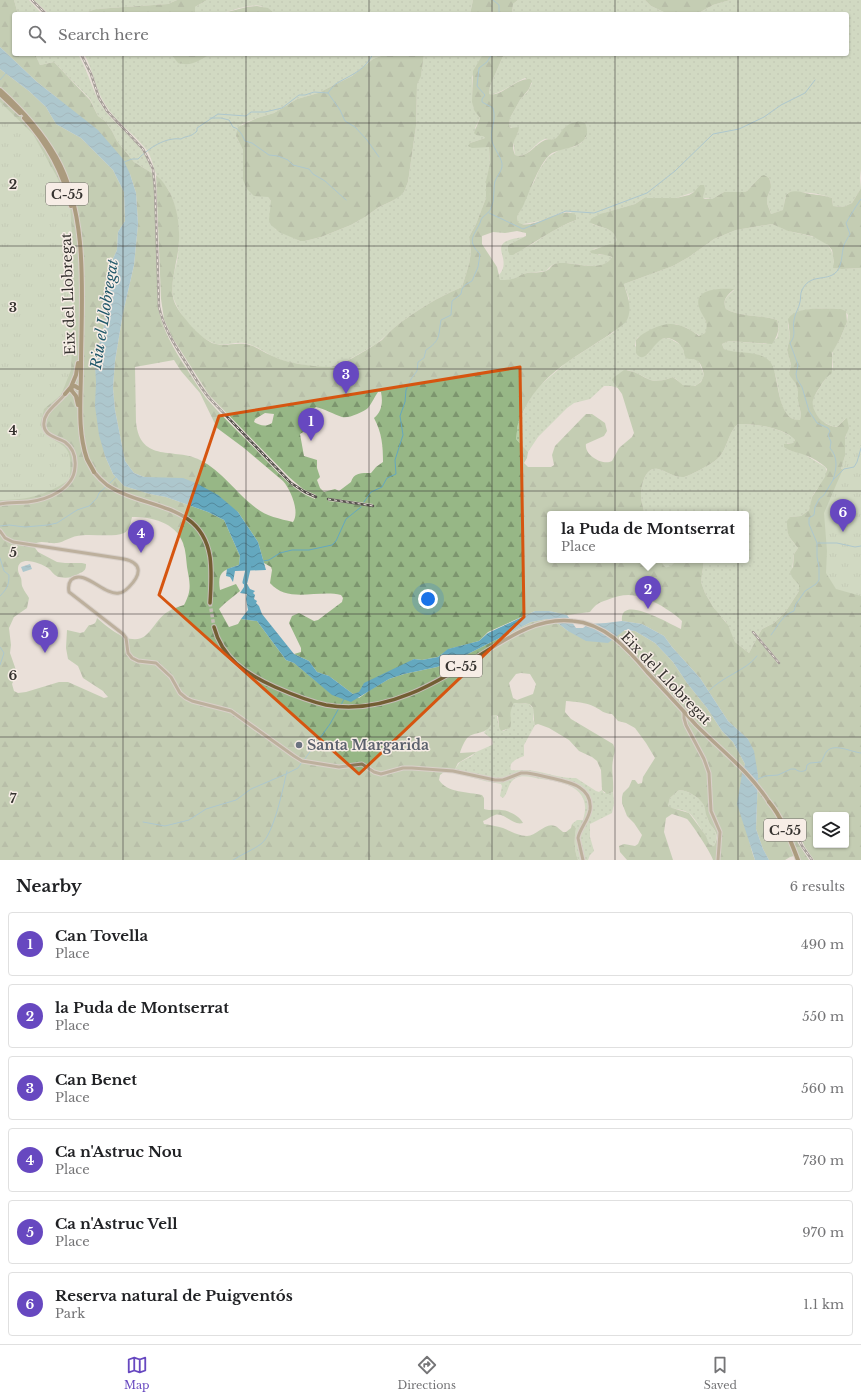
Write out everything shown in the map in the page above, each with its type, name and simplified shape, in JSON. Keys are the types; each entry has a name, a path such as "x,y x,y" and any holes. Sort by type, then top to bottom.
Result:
{"highway":[{"name":"Eix del Llobregat","path":"0,90 34,124 44,138 57,158 71,196 76,218 81,266 81,375 79,407"},
{"name":"Eix del Llobregat","path":"0,94 26,119 46,147 54,160 70,202 77,238 79,279 79,427 84,456 90,469 94,472"},
{"path":"78,363 72,390 79,407"},
{"name":"C-55","path":"78,388 81,375"},
{"path":"65,394 72,390 76,391 78,388"},
{"name":"Eix del Llobregat","path":"768,800 797,860"}],"main road":[{"name":"Eix del Llobregat","path":"94,472 107,484 117,490 177,512 196,527 204,540 210,558 210,603"},
{"name":"Eix del Llobregat","path":"214,627 222,646 231,659 259,680 312,701 346,707 391,701 417,691 526,628 550,621 573,621 587,624 603,630 623,646 684,711 753,780 768,800"}],"street":[{"path":"0,504 30,502 47,497 64,488 72,478 76,464 73,451 65,442 46,432 44,426 46,415 65,394"},
{"path":"0,531 7,540 13,542 124,559 134,562 139,570 138,576 134,582 122,592 113,593 87,579 79,577 70,582 68,586 69,592 123,634 127,640 128,653 132,658 137,661 156,663 171,677 180,693 186,698 192,701 231,711 295,757 303,761 339,766 362,764 381,774 403,768 412,768 453,771 495,780 503,780 521,773 527,773 572,783 580,787 585,792 590,806 586,824 578,838 583,860"},
{"path":"684,711 686,725 704,759 709,773 711,811 720,832 718,860"}],"highlighted area":[{"path":"520,367 524,617 359,774 159,595 219,416"}],"green space":[{"path":"0,0 14,0 17,12 12,12 12,56 36,56 40,65 54,62 90,100 98,116 105,121 117,141 134,162 152,173 154,180 158,307 164,328 170,341 196,384 206,398 226,420 286,480 307,496 315,499 316,495 303,489 289,477 209,395 172,337 164,319 161,299 156,175 164,183 170,193 177,215 179,239 172,291 177,308 191,326 212,343 222,345 248,344 282,360 322,367 334,366 359,354 382,340 395,327 411,315 444,295 462,287 471,252 469,237 476,224 486,198 486,181 490,163 489,147 472,148 468,146 470,143 485,138 474,133 480,118 474,110 472,102 473,71 482,56 503,56 490,86 489,94 499,93 524,79 530,79 532,81 529,89 520,100 510,118 509,126 511,128 519,127 513,143 515,155 523,155 545,140 555,139 566,126 571,123 585,123 587,128 587,135 580,144 552,153 543,163 517,217 518,222 530,224 554,215 570,213 576,215 576,220 552,231 513,255 510,255 508,246 526,236 526,233 517,231 505,233 493,232 482,236 482,244 497,267 500,280 516,278 527,273 544,272 557,263 596,266 608,262 612,257 591,253 590,251 614,244 617,240 610,231 590,222 591,219 600,214 635,204 644,198 676,198 689,195 700,185 704,185 705,189 703,198 712,199 724,192 747,191 761,176 764,175 769,178 771,186 767,204 771,214 783,210 786,195 792,192 829,197 832,198 833,206 843,207 852,203 861,188 861,268 833,268 834,262 832,250 828,245 812,236 788,231 772,224 736,230 714,239 689,257 673,266 624,284 629,308 626,322 556,370 544,381 533,395 518,422 516,439 528,452 524,463 528,467 551,467 554,465 552,455 555,446 586,414 592,414 605,423 607,431 604,436 586,444 586,448 591,456 599,461 612,461 619,448 632,437 634,433 622,394 612,380 613,378 624,370 632,371 651,380 657,381 673,377 683,385 695,386 701,382 704,375 702,367 699,362 686,358 682,347 678,343 668,338 662,339 647,355 640,357 636,353 636,340 648,331 659,326 671,324 682,326 699,336 705,333 707,325 698,301 700,296 704,293 716,289 734,289 725,300 726,309 738,314 777,320 778,332 772,344 729,341 722,344 724,349 730,351 755,354 767,359 771,363 774,370 783,406 792,418 800,420 801,414 798,401 798,391 796,384 789,373 791,365 787,350 790,337 788,319 798,312 812,309 841,309 846,311 847,322 832,353 832,373 822,383 813,399 813,406 819,418 829,425 836,427 847,418 849,428 845,438 845,456 841,469 848,467 861,444 861,860 814,860 797,831 794,832 798,843 809,860 799,860 794,856 785,860 769,860 763,849 756,829 758,775 748,739 728,721 700,678 664,636 642,624 622,621 623,613 629,610 637,610 657,617 681,629 682,621 660,605 646,599 634,595 614,597 599,603 590,612 567,615 549,611 535,611 488,632 479,641 449,649 438,657 422,660 414,659 359,693 353,694 329,676 317,672 309,661 294,654 301,652 301,648 289,623 292,616 299,613 314,621 318,620 342,602 343,598 341,595 304,595 285,593 277,589 270,583 271,567 264,563 258,542 238,512 155,478 144,477 134,473 125,461 115,410 113,388 115,361 123,313 134,265 138,224 136,193 130,174 56,97 37,82 0,47","holes":["174,360 181,371 200,393 217,428 244,448 286,485 294,501 296,513 293,522 273,517 260,511 215,470 200,460 191,456 160,452 144,444 139,435 136,422 135,367","378,392 381,392 381,406 379,413 374,418 382,440 383,462 371,473 362,473 354,476 351,482 339,491 335,489 324,492 320,488 317,480 320,477 317,468 317,460 304,456 300,434 308,429 312,410 316,407 342,417 352,416 368,408","265,413 274,414 272,423 263,426 254,422 255,419","329,498 373,504 373,506 328,501"]},
{"path":"14,0 29,0 40,12 17,12"},
{"path":"34,0 177,0 168,4 96,9 87,12 47,12"},
{"path":"177,0 207,0 195,7 195,12 87,12 96,9 168,4"},
{"path":"207,0 473,0 470,12 272,12 263,7 248,6 226,12 195,12 195,7"},
{"path":"473,0 518,0 513,4 512,12 470,12"},
{"path":"518,0 645,0 651,6 664,12 512,12 513,4"},
{"path":"645,0 730,0 713,5 701,12 664,12 651,6"},
{"path":"730,0 861,0 861,188 852,203 843,207 833,206 832,198 827,196 805,192 794,192 788,193 785,198 784,210 771,214 767,204 771,188 769,178 761,176 747,191 724,192 712,199 703,198 704,192 694,192 676,198 644,198 635,204 604,213 592,224 611,231 618,240 614,245 593,249 599,255 609,255 612,257 608,262 594,266 569,263 555,264 546,271 526,273 511,280 500,280 499,275 503,268 504,262 501,246 504,243 511,239 524,237 510,244 515,254 544,236 576,220 571,212 560,213 543,220 523,224 518,222 517,217 539,170 548,157 561,149 574,147 581,143 586,137 565,127 560,135 555,139 545,139 524,155 515,155 513,142 518,132 509,126 510,118 532,83 525,78 502,91 489,94 490,86 503,56 849,56 849,12 701,12 713,5"},
{"path":"257,6 268,8 272,12 227,12"},
{"path":"36,56 79,56 102,106 145,155 152,173 134,162 117,141 105,121 98,116 90,99 54,62 40,65"},
{"path":"85,56 182,56 202,58 206,56 381,56 373,59 352,76 318,93 297,99 274,113 242,124 236,136 243,150 243,180 268,197 271,201 275,229 300,241 305,241 321,237 351,225 379,207 392,201 404,192 408,182 416,126 417,85 421,75 424,56 482,56 472,77 473,107 480,118 475,128 485,138 470,143 481,147 489,147 490,163 486,198 476,224 469,237 471,252 462,287 444,295 411,315 376,344 346,361 333,366 317,367 296,364 284,361 249,344 215,344 205,339 185,319 173,297 172,292 179,235 177,217 170,193 156,174 151,158 146,149 114,116 105,104"},
{"path":"173,56 207,56 187,64 178,63"},
{"path":"381,56 424,56 421,76 417,85 416,126 408,182 404,192 392,201 379,207 351,225 321,237 300,241 279,232 271,225 269,220 271,201 268,197 254,196 247,189 243,180 243,150 236,136 238,127 257,118 274,113 297,99 318,93 352,76 373,59"},
{"path":"0,69 29,91 46,107 56,124 81,138 113,170 124,192 125,221 118,232 117,250 111,263 106,300 105,324 102,331 95,365 105,456 113,474 124,486 166,497 208,512 224,520 240,556 239,565 225,570 220,575 219,579 220,590 236,584 240,591 219,609 229,627 238,624 241,619 257,621 286,660 294,663 317,682 359,698 389,679 404,674 437,667 458,659 531,622 547,619 559,624 568,631 635,631 655,643 673,662 722,731 733,742 745,764 742,785 744,812 755,860 713,860 706,846 689,821 685,818 672,814 666,818 664,832 673,860 627,860 620,852 619,846 624,844 635,846 638,844 642,835 627,816 622,803 623,793 629,787 632,780 635,780 638,784 642,783 643,777 655,758 635,728 618,721 612,714 605,713 591,705 580,702 566,701 565,712 571,719 613,744 615,750 612,764 613,792 607,794 602,790 601,770 597,761 579,751 569,740 549,728 538,724 535,725 534,711 529,704 514,703 510,714 510,728 501,731 498,716 491,716 490,727 484,732 467,738 460,753 476,752 458,763 455,769 450,770 455,773 444,772 440,775 439,780 453,790 482,795 484,798 484,809 507,811 517,816 523,823 515,823 502,815 499,815 483,821 484,824 501,827 517,834 527,836 551,825 556,826 563,832 566,832 571,828 572,824 576,828 575,844 578,860 0,860","holes":["132,517 147,518 162,522 174,530 179,536 185,549 189,583 189,591 184,605 165,613 149,632 140,638 127,638 120,635 107,627 97,618 96,621 92,625 89,625 84,632 80,633 67,630 66,648 68,659 78,666 83,678 103,691 108,697 104,698 68,682 59,682 26,692 18,693 14,691 12,684 17,673 10,653 11,645 9,628 14,617 27,608 29,598 22,586 18,571 21,562 35,562 45,566 54,575 62,578 75,576 84,571 86,564 57,562 38,552 33,545 38,542 62,542 82,535 124,533 130,526","516,674 530,674 536,684 533,694 517,700 513,698 509,683","679,790 682,790 692,794 701,801 705,807 706,815 717,837 714,846 709,844 706,836 689,813 668,806 670,798"]},
{"path":"0,102 33,134 57,177 70,205 74,301 71,370 61,395 44,409 40,425 52,439 67,450 70,456 69,480 36,496 0,500"},
{"path":"772,224 789,231 814,237 827,244 831,249 834,268 861,268 861,444 848,467 841,469 845,456 844,441 847,433 845,419 838,426 834,427 821,421 812,405 813,398 833,367 833,350 840,339 847,322 848,315 844,310 808,309 795,313 790,317 788,325 790,337 787,350 791,365 789,373 796,384 801,414 800,420 793,419 784,409 775,374 768,364 759,355 731,352 724,349 722,344 729,341 766,344 777,338 777,320 738,314 726,309 725,300 734,290 727,289 713,290 704,316 708,328 705,333 700,336 687,328 676,324 638,337 636,340 635,346 647,355 658,341 665,338 683,347 683,351 687,356 699,362 704,375 699,384 690,387 682,384 673,377 658,381 648,379 627,370 618,388 604,386 590,399 574,403 567,408 538,437 528,452 516,439 518,423 528,402 537,388 567,362 614,332 629,299 624,284 673,266 689,257 714,239 736,230"},
{"path":"738,424 752,424 784,432 795,440 793,443 787,443 789,450 804,454 825,467 826,471 825,479 812,497 809,510 801,516 790,517 788,522 788,534 798,548 794,554 792,570 799,585 799,591 786,611 774,623 762,629 758,636 755,632 754,633 757,638 749,653 735,642 726,622 716,611 705,593 701,582 704,563 749,563 749,511 644,511 641,496 643,482 647,474 654,469 684,477 714,462 723,452 734,428"},
{"path":"861,445 861,596 836,589 826,573 827,551 824,513 846,462"},
{"path":"674,563 668,568 666,568 663,564"},
{"path":"514,703 529,704 533,708 533,719 535,725 524,745 524,756 512,763 510,767 511,770 530,770 563,777 576,778 596,791 599,792 602,790 604,793 613,792 614,803 612,813 590,824 590,837 594,851 588,860 578,860 575,848 576,828 572,824 577,820 583,820 585,809 581,794 575,789 560,782 522,776 511,782 503,798 500,796 501,784 455,773 450,770 455,769 460,762 472,756 476,752 493,744 492,739 484,733 490,725 491,716 497,716 499,727 503,731 509,728 510,711"},
{"path":"679,790 686,791 694,795 705,807 709,821 716,833 716,841 714,846 709,844 700,827 689,813 670,808 668,806 670,798"}],"water":[{"path":"0,47 37,82 98,130 123,159 136,193 138,224 134,265 123,313 115,361 113,388 115,410 125,461 134,473 144,477 183,478 218,495 238,512 258,542 266,570 235,571 233,582 230,577 226,576 227,569 239,565 240,556 224,520 208,512 166,497 124,486 113,474 105,456 99,435 95,406 95,365 102,331 105,324 106,300 111,263 117,250 118,232 125,221 124,192 113,170 81,138 56,124 46,107 29,91 0,69"},
{"path":"30,564 32,569 23,572 21,567"},
{"path":"246,576 246,582 250,589 255,591 253,593 255,595 254,599 257,601 256,603 262,614 294,654 309,661 317,672 329,676 353,694 359,692 364,683 414,659 422,660 438,657 448,649 479,641 488,633 535,611 549,611 567,615 576,628 583,628 588,624 622,621 642,624 664,636 700,678 728,721 748,739 754,751 758,775 756,829 763,849 769,860 755,860 737,804 745,764 733,742 722,731 673,662 655,643 635,631 625,630 608,643 586,641 559,624 547,619 531,622 458,659 437,667 404,674 389,679 351,702 332,695 294,663 286,660 257,621 241,619 248,610 246,599 247,594 240,593 244,587 244,578"}],"waterway":[{"path":"493,0 499,5 499,12"},
{"path":"124,162 132,159 138,159 152,147 163,142 181,139 192,135 197,131 197,128 218,114 246,116 251,112 265,112 282,108 299,95 314,92 328,93 336,84 362,68 372,56"},
{"path":"364,502 371,492 382,487 387,478 396,474 395,460 403,435 400,416 405,402 406,390 417,371 418,362 424,358 426,350 437,340 441,320 451,315 452,301 461,294 465,285 472,281 478,267 480,254 476,250 472,240 481,219 489,212 493,202 495,181 502,167 501,160 491,137 494,118 493,108 482,102 485,95 477,86 479,68 487,62 491,56"},
{"path":"0,80 6,73"},
{"path":"489,213 523,229 566,211 594,213 647,193 675,171 713,134 739,129 764,117 781,105 805,93 815,80"},
{"path":"328,93 340,110 345,121 355,127 367,140 379,157"},
{"path":"210,118 229,120 233,127 240,132 245,141 252,143 269,155 278,156 288,160 293,165 309,169 313,174 325,181 346,200"},
{"path":"833,480 836,459 830,448 831,442 828,435 830,431 828,428 817,423 809,411 802,387 797,379 796,374 798,365 790,343 794,335 794,320 802,290 809,282 830,276 839,268 844,245 850,234 846,223 861,199"},
{"path":"771,635 783,618 794,611 796,604 805,591 816,584 819,580 817,543 809,524 809,518 814,515 815,507 819,499 824,495 833,480 844,469 854,467 861,448"},
{"path":"109,484 117,476"},
{"path":"0,526 9,525 25,527 57,523 77,510 89,506 97,498 99,493 107,486"},
{"path":"263,561 269,560 280,553 292,550 309,550 332,545 336,541 346,519 361,507"},
{"path":"818,543 837,543 855,547 861,546"},
{"path":"0,558 4,571 9,575 7,587 0,596"},
{"name":"Riu el Llobregat","path":"245,582 249,565"},
{"path":"0,647 4,653 0,665"},
{"path":"708,692 714,686 747,666 757,656"},
{"path":"341,705 344,699"},
{"path":"304,760 330,724 339,708"},
{"path":"756,780 765,776 778,775 791,769 805,771 807,765 810,763 821,762 826,752 830,749 839,748 861,753"},
{"path":"143,822 165,826 189,820 206,809 236,800 251,789 298,768 302,762"},
{"path":"233,860 258,846 266,839 274,821 287,771"}],"tunnel":[{"path":"210,603 214,627"}],"railway":[{"path":"32,0 44,12"},
{"path":"82,56 91,74 99,98 107,111 143,149 153,169 159,307 171,338 199,384 211,400 291,483 316,497"},
{"path":"328,499 373,506"},
{"path":"753,632 779,663"},
{"path":"795,831 802,846 812,860"}],"place":[{"name":"Can Benet","path":"346,394"},
{"name":"Can Tovella","path":"311,441"},
{"name":"Reserva natural de Puigventós","path":"843,532"},
{"name":"Ca n'Astruc Nou","path":"141,553"},
{"name":"la Puda de Montserrat","path":"648,609"},
{"name":"Ca n'Astruc Vell","path":"45,653"},
{"name":"Santa Margarida","path":"299,745"}]}
